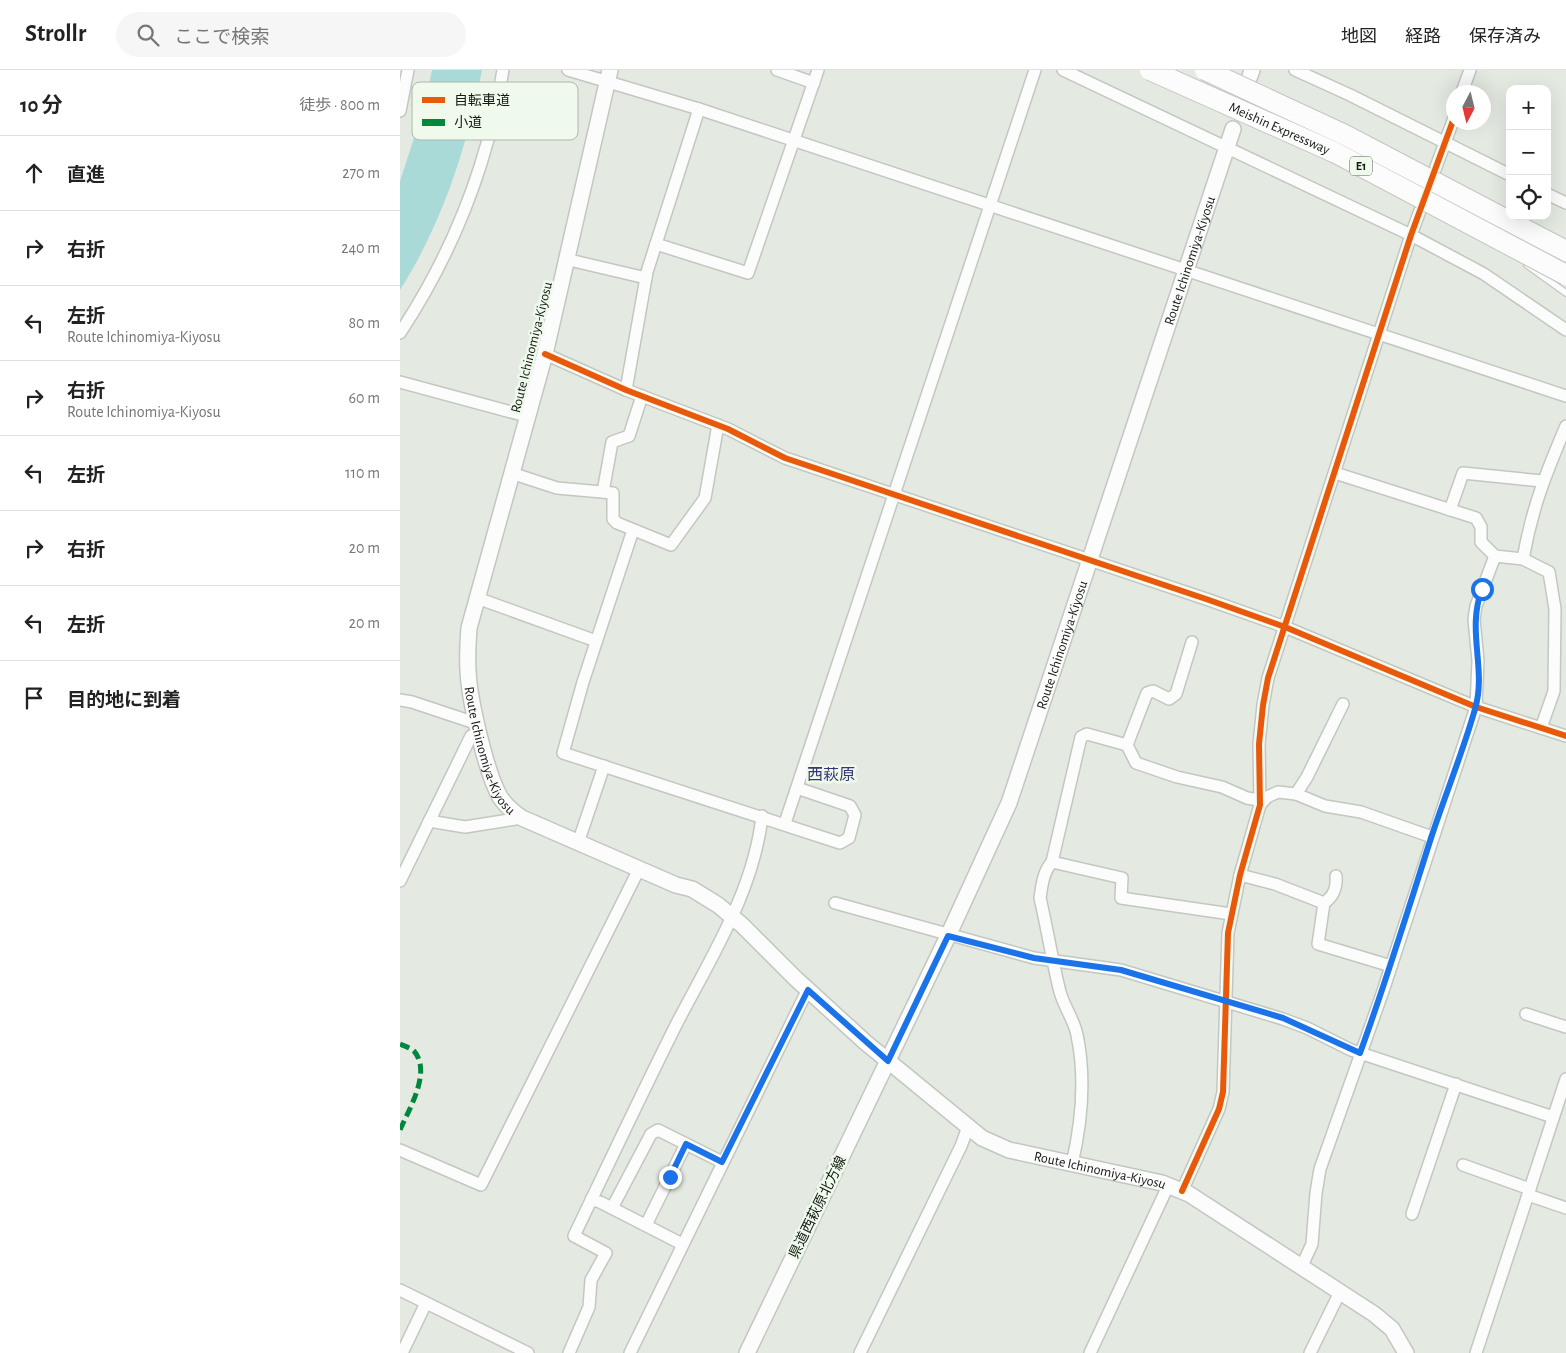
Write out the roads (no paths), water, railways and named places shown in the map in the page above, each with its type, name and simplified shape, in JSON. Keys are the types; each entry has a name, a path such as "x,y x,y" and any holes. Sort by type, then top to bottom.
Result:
{"highway":[{"name":"Meishin Expressway","path":"1150,70 1336,153 1566,275"},
{"name":"Meishin Expressway","path":"1205,70 1345,135 1566,250"}],"main road":[{"name":"Route Ichinomiya-Kiyosu","path":"608,76 565,258 545,354 510,473 469,628 468,671 479,728 501,797 512,811 522,818 639,869 692,889 731,916 808,990 888,1061 982,1138 1009,1150 1175,1189 1224,1216 1340,1292 1392,1329 1406,1353"},
{"name":"Route Ichinomiya-Kiyosu","path":"888,1061 1009,803 1233,129"},
{"name":"県道西萩原北方線","path":"747,1353 888,1061"}],"street":[{"path":"400,111 408,70"},
{"path":"568,70 608,76 699,109 1566,396"},
{"path":"777,70 814,83"},
{"path":"656,244 748,273 818,70"},
{"path":"785,823 1036,70"},
{"path":"1063,70 1411,235 1484,274 1566,330"},
{"path":"1294,70 1506,173"},
{"path":"1465,85 1470,70"},
{"path":"626,390 646,278 699,109"},
{"path":"1090,1353 1175,1189 1219,1109 1222,1092 1228,933 1240,875 1259,802 1258,779 1262,705 1268,678 1411,235 1450,130"},
{"path":"400,334 424,297 456,233 488,140"},
{"path":"1551,196 1566,203"},
{"path":"565,258 646,278"},
{"path":"545,354 626,390 718,425 785,458 1284,627 1476,707 1566,736"},
{"path":"400,382 526,416"},
{"path":"603,492 612,442 629,436 642,396"},
{"path":"510,473 557,488 613,493 612,519 633,530 671,545 705,498 718,425"},
{"path":"1523,559 1530,521 1542,482 1566,426"},
{"path":"1335,473 1476,518 1481,526 1481,542 1494,556 1523,559 1548,572 1555,609 1554,691 1541,728"},
{"path":"1450,510 1463,473 1542,482"},
{"path":"633,530 596,641 563,752 785,823 840,843 848,838 855,815 850,806 797,788"},
{"path":"1301,1268 1312,1244 1320,1169 1391,966 1476,707 1478,661 1475,613 1494,556"},
{"path":"477,598 596,641"},
{"path":"1192,642 1176,694 1170,699 1153,691 1147,694 1127,745 1136,763 1177,777 1222,787 1259,802"},
{"path":"1554,680 1566,676"},
{"path":"400,700 412,702 479,728 471,736 429,821 405,858 400,881"},
{"path":"1296,794 1343,704"},
{"path":"1072,1164 1081,1114 1081,1064 1077,1032 1059,991 1040,898 1046,869 1052,862 1081,737 1087,734 1127,745"},
{"path":"578,843 604,766"},
{"path":"1259,802 1278,792 1296,794 1325,806 1361,812 1432,837"},
{"path":"569,1353 590,1307 591,1280 606,1253 574,1236 639,1099 731,916 754,857 762,816"},
{"path":"429,821 465,827 522,818"},
{"path":"1052,862 1122,878 1121,898 1231,914"},
{"path":"400,1150 481,1185 639,869"},
{"path":"1240,875 1275,884 1324,902 1332,898 1335,890 1336,876"},
{"path":"1324,902 1318,944 1391,966"},
{"path":"835,903 948,936 1054,962 1121,970 1299,1024 1360,1053 1553,1117"},
{"path":"630,1353 808,990"},
{"path":"1526,1014 1566,1027"},
{"path":"1476,1353 1566,1079"},
{"path":"1412,1214 1456,1084"},
{"path":"860,1353 961,1146 968,1127"},
{"path":"612,1208 651,1134 658,1130 722,1162"},
{"path":"646,1225 686,1144"},
{"path":"1463,1165 1566,1208"},
{"path":"591,1200 612,1208 682,1244"},
{"path":"400,1290 522,1352"},
{"path":"1310,1353 1340,1292"},
{"path":"402,1353 426,1303"}],"lane":[{"path":"1479,204 1549,233"},
{"path":"1469,222 1566,293"}],"water":[{"path":"432,70 482,70 480,82 429,82"},
{"path":"413,140 466,140 440,212 415,265 400,290 400,181"}],"district":[{"name":"西萩原","path":"831,774"}]}
